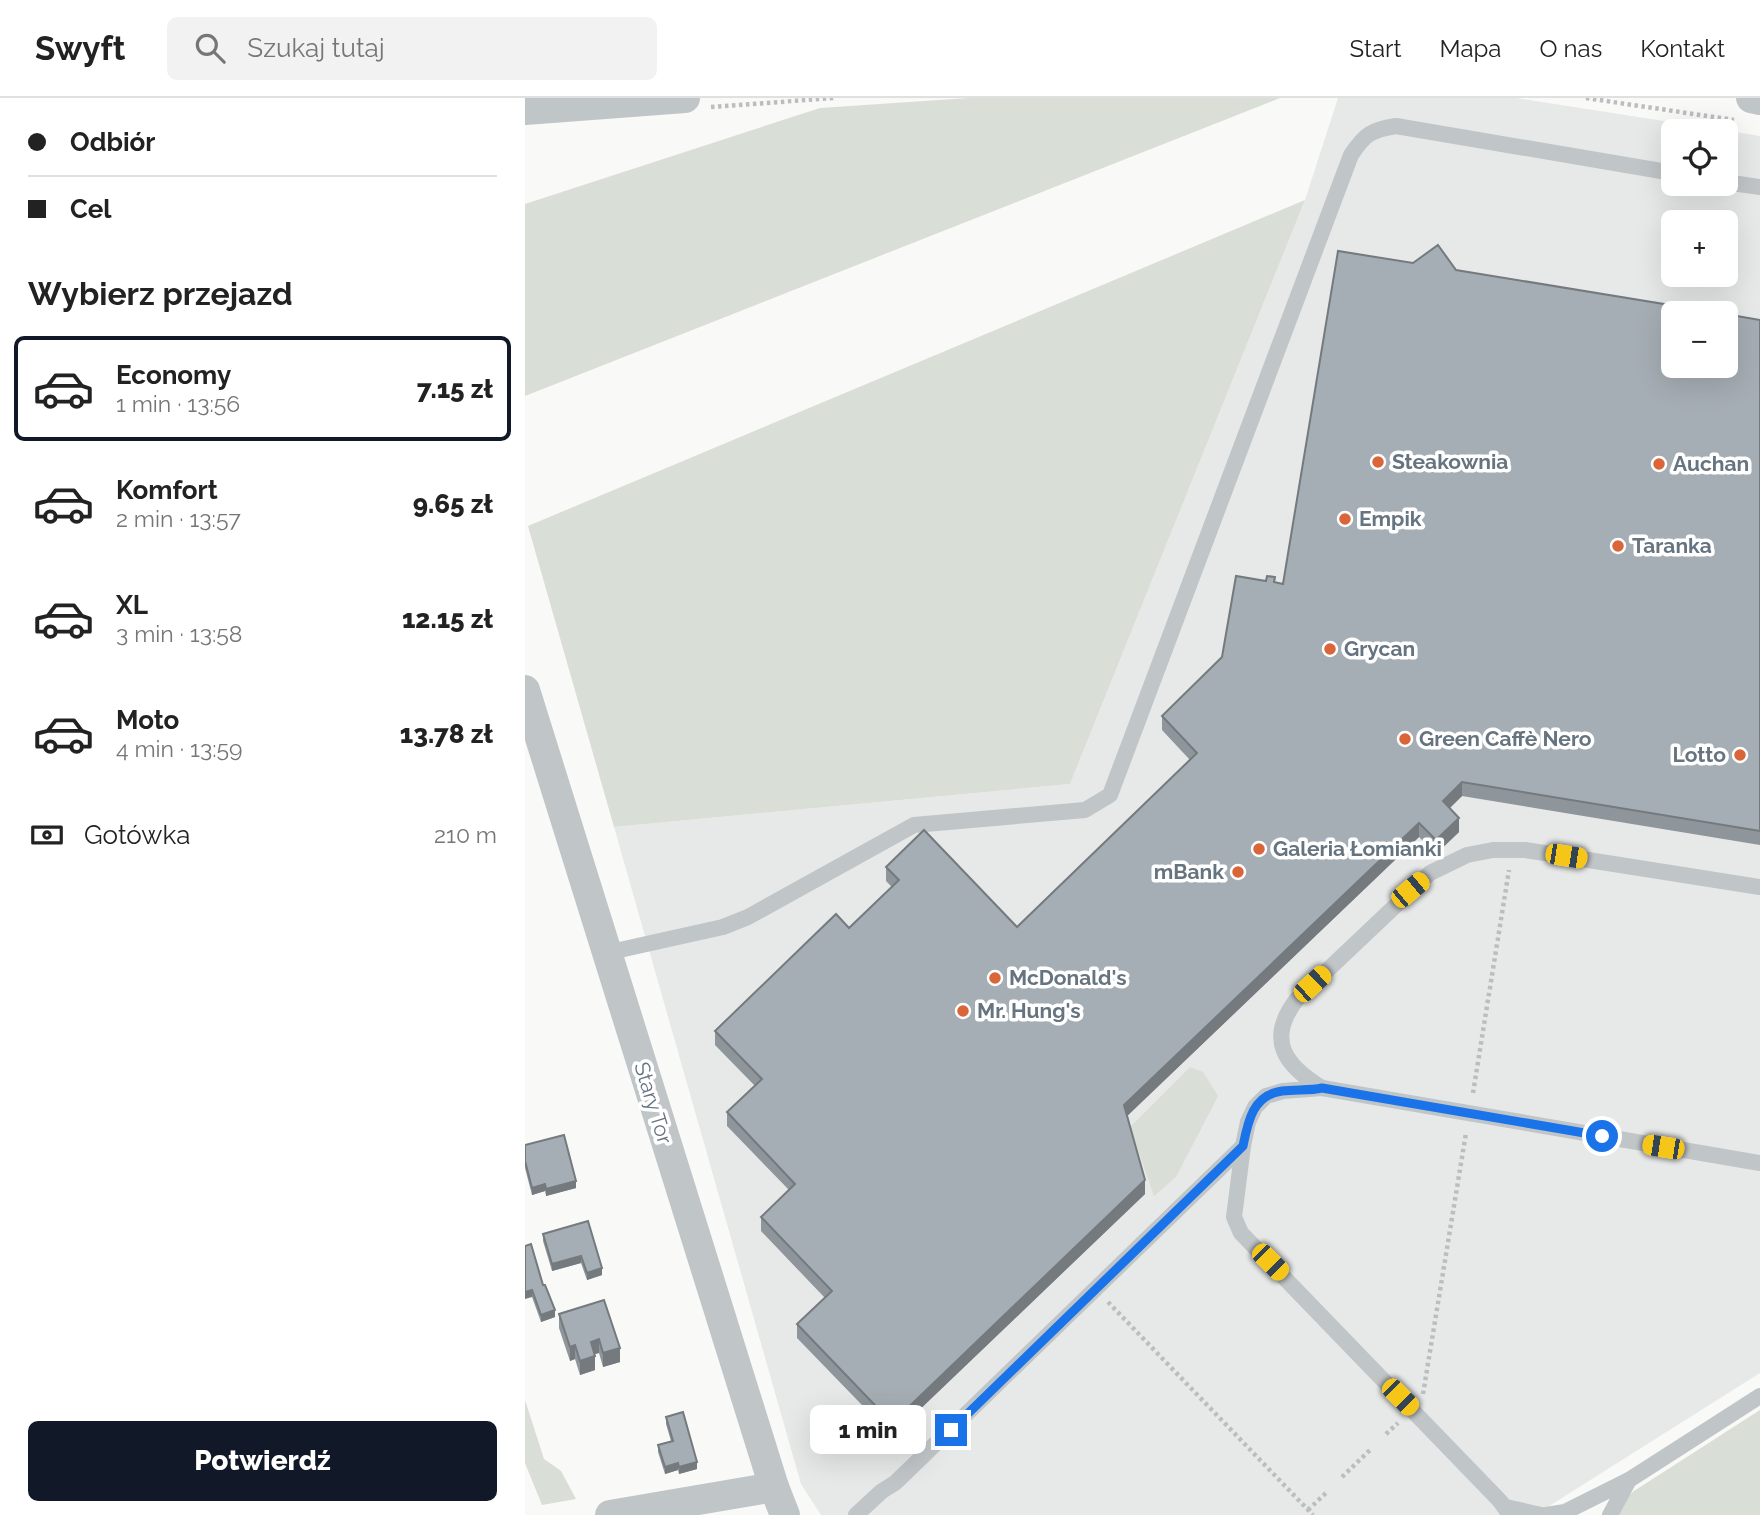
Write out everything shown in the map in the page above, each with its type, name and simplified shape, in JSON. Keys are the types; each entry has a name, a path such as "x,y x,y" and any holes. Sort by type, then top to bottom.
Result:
{"street":[{"path":"525,110 685,98"},
{"name":"Stary Tor","path":"525,690 785,1515"},
{"path":"610,1515 774,1487"}],"lane":[{"path":"606,953 723,927 748,917 914,825 1085,810 1109,796 1350,155 1362,138 1377,129 1396,127 1661,171"},
{"path":"1738,184 1760,187"},
{"path":"1322,1088 1293,1068 1283,1052 1281,1038 1288,1011 1297,999 1410,890 1430,873 1467,855 1493,850 1525,850 1760,887"},
{"path":"1760,1163 1322,1088 1283,1090 1266,1096 1255,1107 1248,1122 1234,1217 1241,1233 1508,1512 1543,1515 1565,1512 1629,1480 1760,1396"},
{"path":"856,1515 882,1490 895,1483 1243,1146"},
{"path":"1610,1515 1629,1480"}],"path":[{"path":"1586,98 1752,106"},
{"path":"1472,1101 1509,871 1507,860"},
{"path":"1419,1400 1423,1394 1467,1128"},
{"path":"1103,1297 1313,1515"},
{"path":"1342,1477 1370,1450"},
{"path":"1308,1510 1326,1493"}],"shaded area":[{"path":"969,98 1280,98 525,396 525,204 820,108"},
{"path":"1338,98 1516,98 1661,121 1661,196 1738,196 1738,133 1760,136 1760,1373 1535,1515 821,1515 801,1484 614,827 1070,784 1305,200"},
{"path":"1305,200 1070,784 614,827 528,526"},
{"path":"1190,1067 1203,1072 1218,1096 1176,1177 1154,1196 1130,1127"},
{"path":"525,1400 544,1459 561,1471 576,1499 542,1505 525,1463"},
{"path":"1760,1410 1760,1515 1614,1515 1634,1491"}],"building":[{"name":"Galeria Łomianki","path":"1438,245 1456,270 1661,304 1661,378 1738,378 1738,316 1760,320 1760,831 1462,782 1443,801 1459,818 1436,840 1419,823 1124,1105 1145,1180 892,1423 797,1324 832,1291 761,1217 795,1184 727,1112 762,1079 715,1031 836,914 849,928 899,880 886,867 924,830 1017,927 1197,753 1162,716 1222,657 1236,576 1266,581 1267,576 1275,577 1274,582 1283,584 1338,251 1413,263"},
{"path":"564,1135 576,1181 546,1189 545,1184 532,1188 525,1161 525,1145"},
{"path":"588,1221 602,1268 587,1273 581,1256 552,1264 543,1234"},
{"path":"531,1244 543,1285 555,1310 541,1315 532,1290 525,1292 525,1246"},
{"path":"604,1300 620,1348 603,1353 599,1339 591,1342 595,1356 580,1361 575,1345 570,1347 559,1314"},
{"path":"683,1412 697,1462 679,1467 678,1463 665,1467 658,1445 673,1441 666,1417"}],"place":[{"name":"Steakownia","path":"1378,462"},
{"name":"Auchan","path":"1659,464"},
{"name":"Empik","path":"1345,519"},
{"name":"Taranka","path":"1618,546"},
{"name":"Grycan","path":"1330,649"},
{"name":"Green Caffè Nero","path":"1405,739"},
{"name":"Lotto","path":"1740,755"},
{"name":"Galeria Łomianki","path":"1259,849"},
{"name":"mBank","path":"1238,872"},
{"name":"McDonald's","path":"995,978"},
{"name":"Mr. Hung's","path":"963,1011"}],"route":[{"path":"951,1430 1243,1146 1248,1122 1255,1107 1266,1096 1283,1090 1322,1088 1602,1136"}]}
